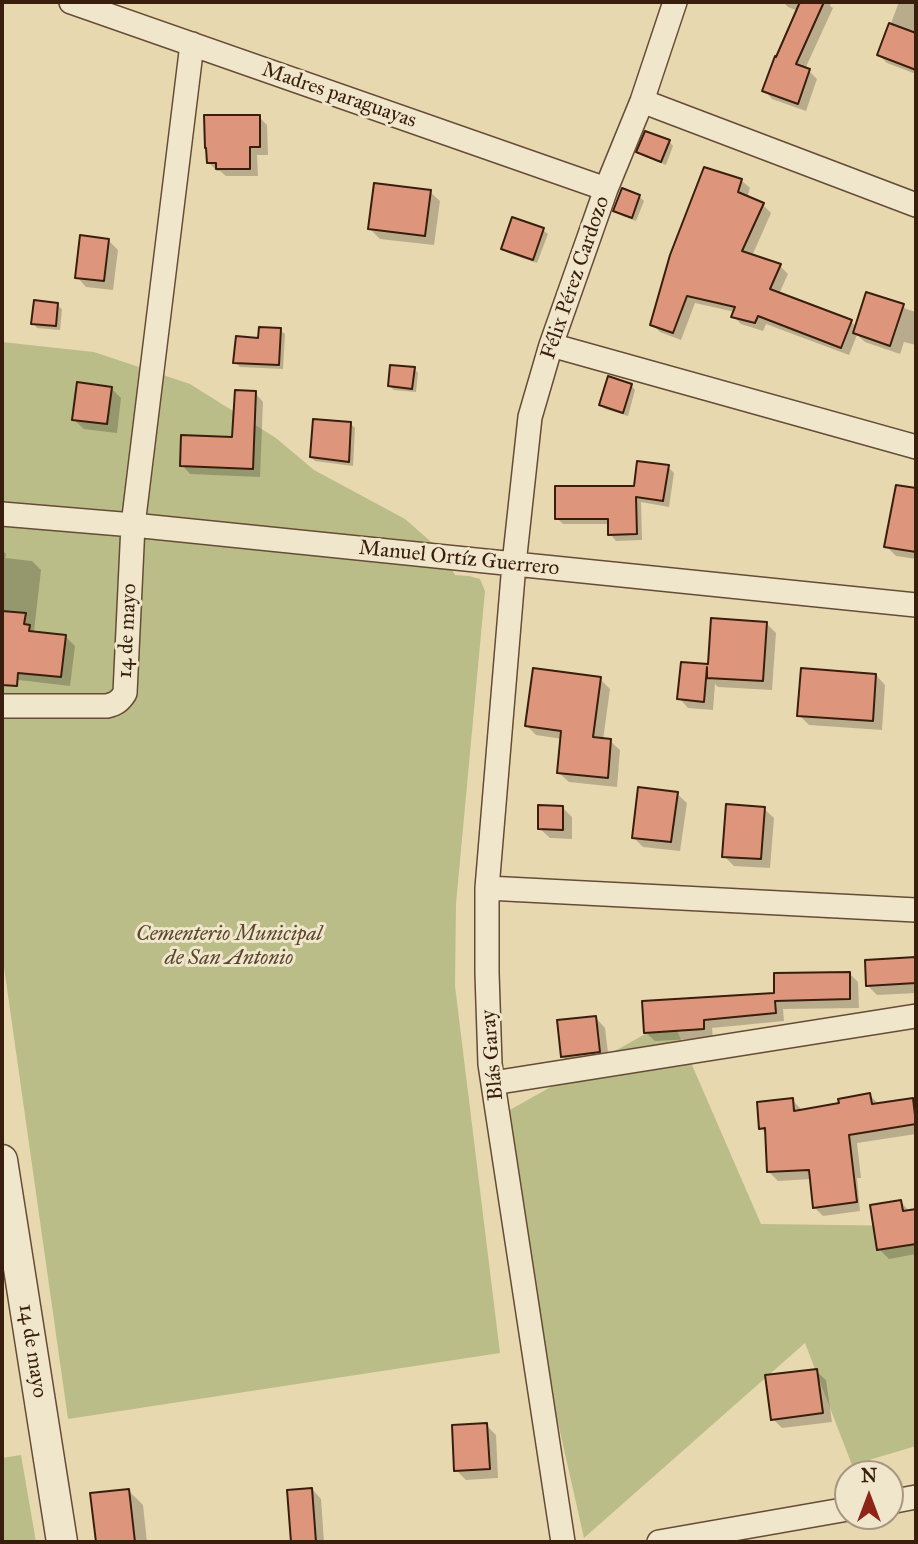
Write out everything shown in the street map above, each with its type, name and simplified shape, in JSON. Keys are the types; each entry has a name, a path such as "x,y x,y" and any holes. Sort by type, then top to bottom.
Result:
{"street":[{"name":"Madres paraguayas","path":"71,2 606,189"},
{"name":"Félix Pérez Cardozo","path":"514,564 530,417 551,345 606,189 642,101 675,2"},
{"path":"133,525 192,44"},
{"path":"642,101 916,205"},
{"path":"551,345 916,447"},
{"name":"Manuel Ortíz Guerrero","path":"2,514 916,605"},
{"name":"14 de mayo","path":"2,706 107,706 120,701 125,693 133,525"},
{"name":"Blás Garay","path":"514,564 487,888 490,1064 563,1542"},
{"path":"487,888 916,910"},
{"path":"494,1083 916,1016"},
{"name":"14 de mayo","path":"2,1160 62,1542"},
{"path":"659,1542 834,1511"}],"green space":[{"name":"Cementerio Municipal de San Antonio","path":"2,342 94,352 190,384 276,438 314,470 405,519 445,554 455,575 480,579 485,591 456,904 455,986 500,1353 68,1419 2,953"},
{"path":"672,1019 761,1224 916,1226 916,1446 869,1460 850,1460 805,1343 584,1538 490,1121"},
{"path":"21,1455 36,1542 2,1542 2,1458"}],"building":[{"path":"800,2 824,2 796,64 810,69 798,104 762,91"},
{"path":"889,23 916,33 916,70 877,55"},
{"path":"204,115 260,115 260,147 250,147 250,169 216,169 216,163 207,163"},
{"path":"645,131 670,140 661,162 636,152"},
{"path":"704,167 742,179 738,192 764,203 742,251 781,264 770,289 852,320 841,348 758,316 755,323 731,317 735,307 687,296 673,333 650,325 670,255"},
{"path":"374,183 431,190 425,236 368,229"},
{"path":"622,188 640,195 632,218 613,211"},
{"path":"512,217 544,228 533,260 501,249"},
{"path":"80,235 109,239 104,281 75,278"},
{"path":"866,292 904,304 890,346 853,333"},
{"path":"34,300 58,303 56,326 31,324"},
{"path":"259,327 281,328 279,365 233,363 236,336 258,338"},
{"path":"390,365 415,367 412,389 388,386"},
{"path":"608,376 632,384 623,413 599,405"},
{"path":"77,382 112,387 107,424 72,420"},
{"path":"235,390 256,391 253,469 180,466 181,435 232,437"},
{"path":"313,419 351,422 349,462 310,457"},
{"path":"637,461 669,465 663,501 636,497 637,534 608,535 608,519 555,519 555,486 634,486"},
{"path":"896,485 916,488 916,552 884,547"},
{"path":"2,611 26,613 24,624 30,625 29,631 66,635 61,677 18,673 17,686 2,685"},
{"path":"711,618 767,622 763,681 707,678 707,667 704,702 677,699 681,662 708,664"},
{"path":"533,668 601,677 593,737 611,739 608,778 557,773 561,731 525,726"},
{"path":"801,668 876,674 873,721 797,716"},
{"path":"638,787 678,792 671,842 632,838"},
{"path":"726,804 765,807 761,859 722,857"},
{"path":"538,805 563,806 563,830 538,829"},
{"path":"916,957 916,983 866,986 865,960"},
{"path":"850,972 850,999 775,1001 776,1013 704,1020 704,1029 644,1033 642,1001 774,993 774,973"},
{"path":"596,1016 600,1052 561,1057 557,1020"},
{"path":"870,1093 872,1104 913,1098 916,1124 849,1135 857,1202 813,1208 809,1170 767,1172 765,1128 759,1129 757,1102 793,1098 794,1111 839,1103 838,1099"},
{"path":"901,1200 903,1211 916,1209 916,1244 877,1250 870,1205"},
{"path":"817,1369 823,1413 771,1420 765,1375"},
{"path":"487,1423 490,1469 454,1471 452,1425"},
{"path":"312,1488 316,1542 291,1542 287,1490"},
{"path":"129,1489 135,1542 96,1542 90,1493"}]}
